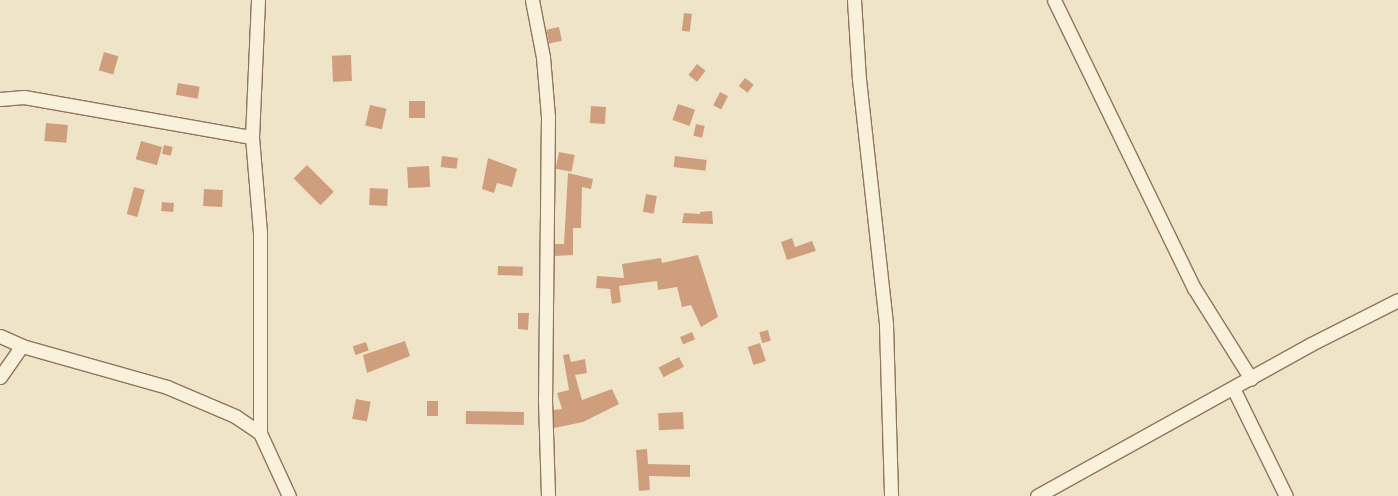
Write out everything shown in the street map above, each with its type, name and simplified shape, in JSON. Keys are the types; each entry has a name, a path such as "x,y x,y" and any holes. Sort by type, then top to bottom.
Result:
{"street":[{"path":"258,0 252,137 260,232 260,433 289,496"},
{"path":"532,0 543,57 548,117 545,400 548,496"},
{"path":"854,0 859,79 886,325 891,496"},
{"path":"1054,0 1194,288 1251,379"},
{"path":"0,99 24,97 252,137"},
{"path":"1037,496 1233,388 1398,300"},
{"path":"0,336 22,346 167,387 235,416 260,433"},
{"path":"0,377 22,346"},
{"path":"1233,388 1286,496"}],"building":[{"path":"684,13 692,14 690,32 682,31"},
{"path":"559,27 562,41 549,43 546,30"},
{"path":"104,52 118,56 113,74 99,70"},
{"path":"351,55 352,81 333,82 332,56"},
{"path":"697,64 706,71 697,82 688,75"},
{"path":"745,78 754,85 748,93 739,86"},
{"path":"178,83 200,87 198,99 176,95"},
{"path":"720,92 728,96 721,109 713,105"},
{"path":"409,101 425,101 425,118 409,118"},
{"path":"678,104 695,110 689,126 672,120"},
{"path":"370,105 387,109 382,129 365,125"},
{"path":"591,106 606,107 605,124 590,123"},
{"path":"46,123 68,125 66,143 44,141"},
{"path":"696,124 705,126 702,138 693,136"},
{"path":"141,141 162,147 157,165 136,159"},
{"path":"164,145 173,147 171,156 162,154"},
{"path":"559,152 575,155 571,172 556,169"},
{"path":"442,156 458,158 457,169 441,167"},
{"path":"675,156 707,160 705,171 674,167"},
{"path":"488,158 517,169 512,187 497,183 494,193 482,189"},
{"path":"307,165 334,192 320,205 294,178"},
{"path":"429,166 430,187 408,188 407,167"},
{"path":"568,173 593,179 591,189 582,187 581,228 573,228 573,255 555,256 555,244 564,244"},
{"path":"134,187 145,190 137,217 127,214"},
{"path":"370,188 388,189 387,206 369,205"},
{"path":"204,189 223,190 222,207 203,206"},
{"path":"646,194 657,196 654,214 643,212"},
{"path":"162,202 174,203 173,212 161,211"},
{"path":"712,211 713,224 682,223 684,213 700,214 700,212"},
{"path":"792,238 795,247 812,241 816,251 787,260 781,242"},
{"path":"698,255 718,317 701,327 691,305 682,307 677,287 658,290 657,281 619,286 621,302 612,304 610,289 596,288 597,276 624,278 622,264 661,258 662,263"},
{"path":"498,266 523,267 523,276 498,275"},
{"path":"518,313 529,313 528,330 518,329"},
{"path":"768,330 771,341 762,343 759,332"},
{"path":"692,332 695,339 683,344 680,337"},
{"path":"405,341 410,356 367,373 363,355"},
{"path":"366,342 369,351 355,355 353,346"},
{"path":"760,343 766,361 754,365 748,347"},
{"path":"569,354 571,362 585,359 587,373 575,375 582,400 612,389 619,404 583,422 554,428 553,410 562,409 557,393 569,390 563,355"},
{"path":"679,357 684,367 664,377 659,367"},
{"path":"356,399 371,402 367,421 352,419"},
{"path":"427,401 438,401 438,416 427,416"},
{"path":"466,411 524,412 524,425 466,424"},
{"path":"683,412 684,429 659,430 658,413"},
{"path":"647,449 648,464 690,465 690,477 649,476 650,490 639,491 636,450"}]}
